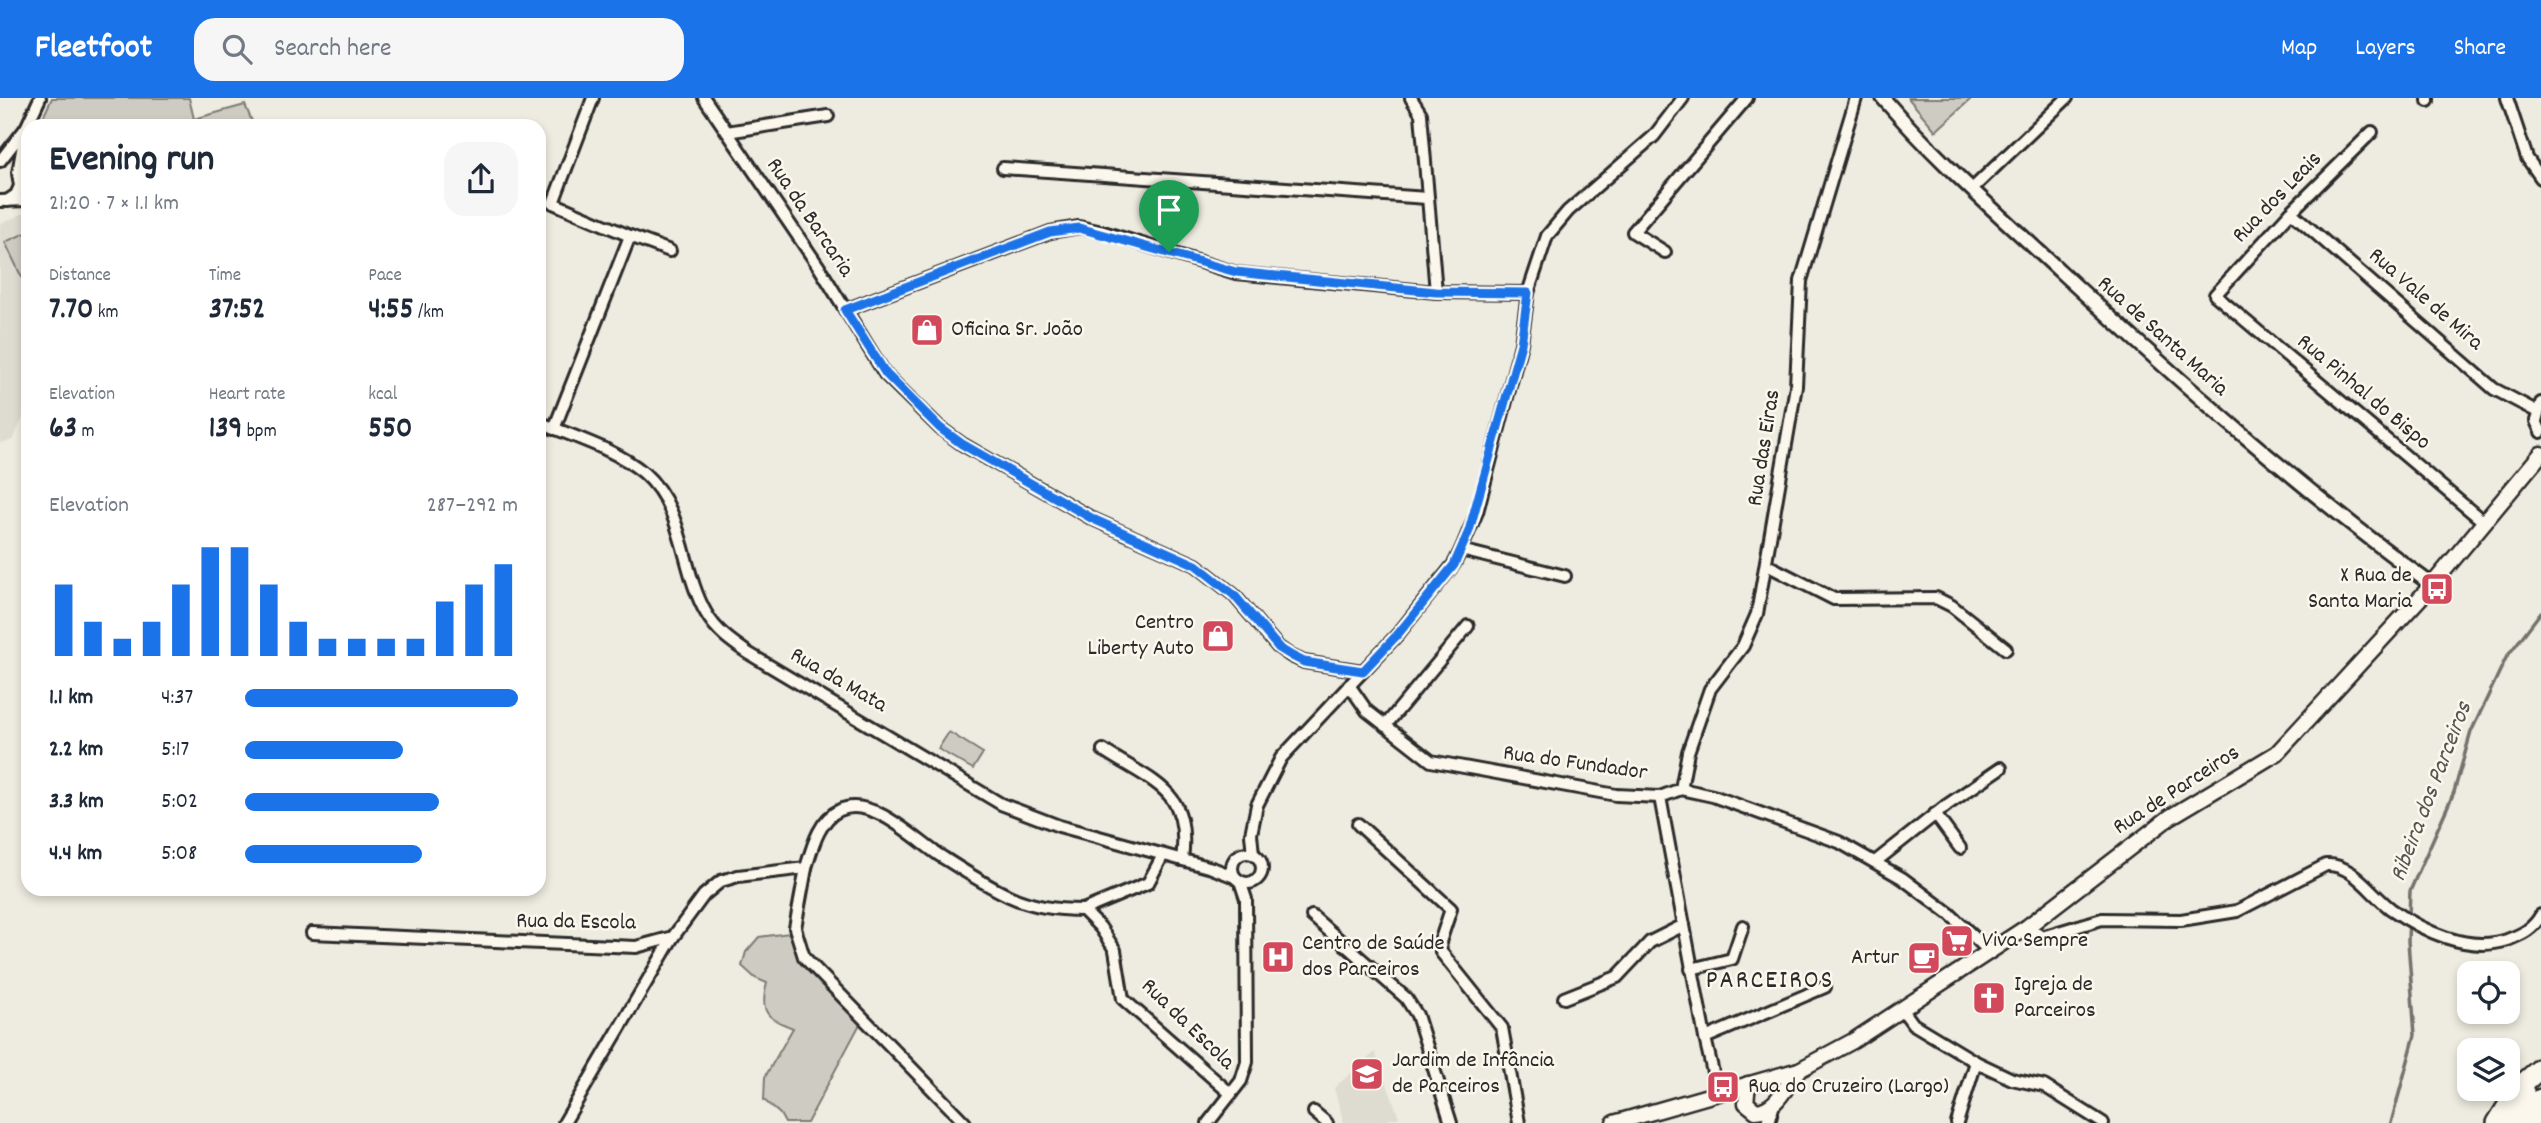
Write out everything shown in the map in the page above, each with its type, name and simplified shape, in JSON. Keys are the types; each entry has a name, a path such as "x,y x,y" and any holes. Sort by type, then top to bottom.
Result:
{"highway":[{"path":"2497,1123 2520,1086 2541,1070"},
{"path":"2516,1123 2523,1095 2541,1070"},
{"path":"2529,1123 2534,1105 2541,1099"},
{"path":"2538,1123 2541,1106"}],"main road":[{"name":"Rua de Parceiros","path":"1767,1080 1799,1070 1853,1041 2027,926 2170,817 2277,753 2432,584 2541,454"},
{"path":"1718,1094 1761,1111 1775,1101 1799,1070"},
{"path":"1616,1123 1767,1080 1775,1087 1775,1101"},
{"path":"1748,1084 1749,1106"}],"street":[{"path":"30,119 40,98"},
{"path":"593,98 578,144 553,203 670,251"},
{"name":"Rua da Barcaria","path":"704,98 886,374 940,428 962,444 1093,519 1202,569 1234,595 1279,648 1292,656 1304,662 1363,671"},
{"path":"1411,98 1421,114 1436,292"},
{"path":"1208,1123 1241,1081 1247,1062 1246,899 1231,868 1251,834 1264,787 1281,758 1427,600 1454,565 1477,512 1523,332 1528,293 1540,252 1556,223 1654,136 1683,98"},
{"path":"1665,252 1633,232 1747,98"},
{"name":"Rua de Santa Maria","path":"1883,98 1972,189 2218,416 2319,499 2432,584"},
{"path":"1972,189 2067,98"},
{"path":"2507,98 2526,158 2541,178"},
{"name":"Rua das Eiras","path":"1681,789 1701,711 1710,689 1743,646 1757,614 1796,386 1801,281 1822,201 1858,100"},
{"path":"727,132 828,116"},
{"name":"Rua dos Leais","path":"2215,295 2291,212 2372,132"},
{"path":"21,135 0,163 9,166 21,180"},
{"path":"1003,168 1427,198"},
{"path":"4,201 19,191 21,184"},
{"name":"Rua Vale de Mira","path":"2291,212 2494,389 2539,407 2536,421 2541,432"},
{"path":"845,310 1050,232 1079,228 1236,272 1436,292 1528,293"},
{"path":"554,429 629,236"},
{"name":"Rua Pinhal do Bispo","path":"2215,295 2485,523"},
{"name":"Rua da Mata","path":"546,425 621,458 645,474 673,518 704,610 733,642 1001,804 1059,826 1212,868 1237,879"},
{"path":"1461,550 1565,576"},
{"path":"1767,565 1834,599 1936,598 1952,606 2006,649"},
{"path":"1385,726 1468,626"},
{"name":"Rua do Fundador","path":"1349,685 1367,710 1385,726 1431,761 1440,764 1616,795 1660,797 1681,789"},
{"path":"1103,750 1173,799 1182,812 1185,827 1182,860"},
{"path":"1875,862 1935,814 2001,768"},
{"path":"1681,789 1713,796 1839,842 1902,878 1950,914 1990,952"},
{"path":"1660,797 1691,969 1718,1094"},
{"path":"965,1123 804,957 795,928 800,885 826,819 842,808 864,808 885,816 939,855 1011,897 1060,910 1083,911 1148,883 1163,855"},
{"path":"1935,814 1960,848"},
{"path":"1358,824 1451,909 1440,942 1441,953 1502,1028 1519,1123"},
{"path":"1246,899 1261,874 1262,865 1253,854 1251,834"},
{"path":"1212,868 1237,857 1253,854"},
{"path":"2027,926 2042,937 2102,919 2209,917 2237,911 2326,865 2335,864 2345,869 2392,909 2442,936 2473,945 2497,943 2519,936 2529,931 2541,915"},
{"path":"564,1123 673,937 704,895 721,881 738,876 806,868"},
{"path":"1237,879 1255,881"},
{"name":"Rua da Escola","path":"1083,911 1100,927 1115,950 1124,999 1231,1094"},
{"path":"1312,916 1406,998 1417,1015 1451,1123"},
{"path":"1564,998 1617,977 1650,942 1684,925"},
{"path":"1691,969 1732,959 1743,926"},
{"name":"Rua da Escola","path":"312,933 621,948 673,937"},
{"path":"1705,1038 1825,987"},
{"path":"1902,1009 1913,1024 1976,1062 2012,1079 2045,1086 2103,1123"},
{"path":"1958,1123 1976,1062"},
{"path":"1768,1123 1775,1101"},
{"path":"1749,1106 1760,1123"},
{"path":"1314,1112 1327,1123"}],"shaded area":[{"path":"52,98 189,98 194,119 42,119"},
{"path":"1908,98 1972,98 1936,131"},
{"path":"245,105 251,119 194,119"},
{"path":"21,214 21,422 13,440 0,443 0,224"},
{"path":"21,235 21,276 5,242"},
{"path":"949,732 983,753 973,769 938,749"},
{"path":"789,933 800,962 860,1024 807,1123 785,1123 780,1114 764,1100 765,1077 793,1028 767,1013 764,1001 767,983 755,978 742,966 746,952 759,937"},
{"name":"Jardim de Infância de Parceiros","path":"1375,1052 1399,1117 1374,1123 1344,1123 1334,1088"}],"waterway":[{"name":"Ribeira dos Parceiros","path":"2391,1123 2415,1035 2408,941 2410,891 2454,792 2471,732 2506,658 2541,612"}],"place":[{"name":"Oficina Sr. João","path":"927,330"},
{"name":"X Rua de Santa Maria","path":"2437,589"},
{"name":"Centro Liberty Auto","path":"1218,636"},
{"name":"Viva Sempre","path":"1957,941"},
{"name":"Centro de Saúde dos Parceiros","path":"1278,957"},
{"name":"Artur","path":"1924,958"},
{"name":"Igreja de Parceiros","path":"1989,998"},
{"name":"Jardim de Infância de Parceiros","path":"1367,1074"},
{"name":"Rua do Cruzeiro (Largo)","path":"1723,1087"}],"district":[{"name":"PARCEIROS","path":"1770,981"}],"route":[{"path":"1079,228 1103,232 1169,252 1236,272 1436,292 1500,290 1528,293 1521,344 1477,512 1469,531 1454,565 1398,634 1363,671 1304,662 1292,656 1279,648 1234,595 1196,565 1093,519 962,444 940,428 886,374 845,310 1050,232 1079,228"}]}
